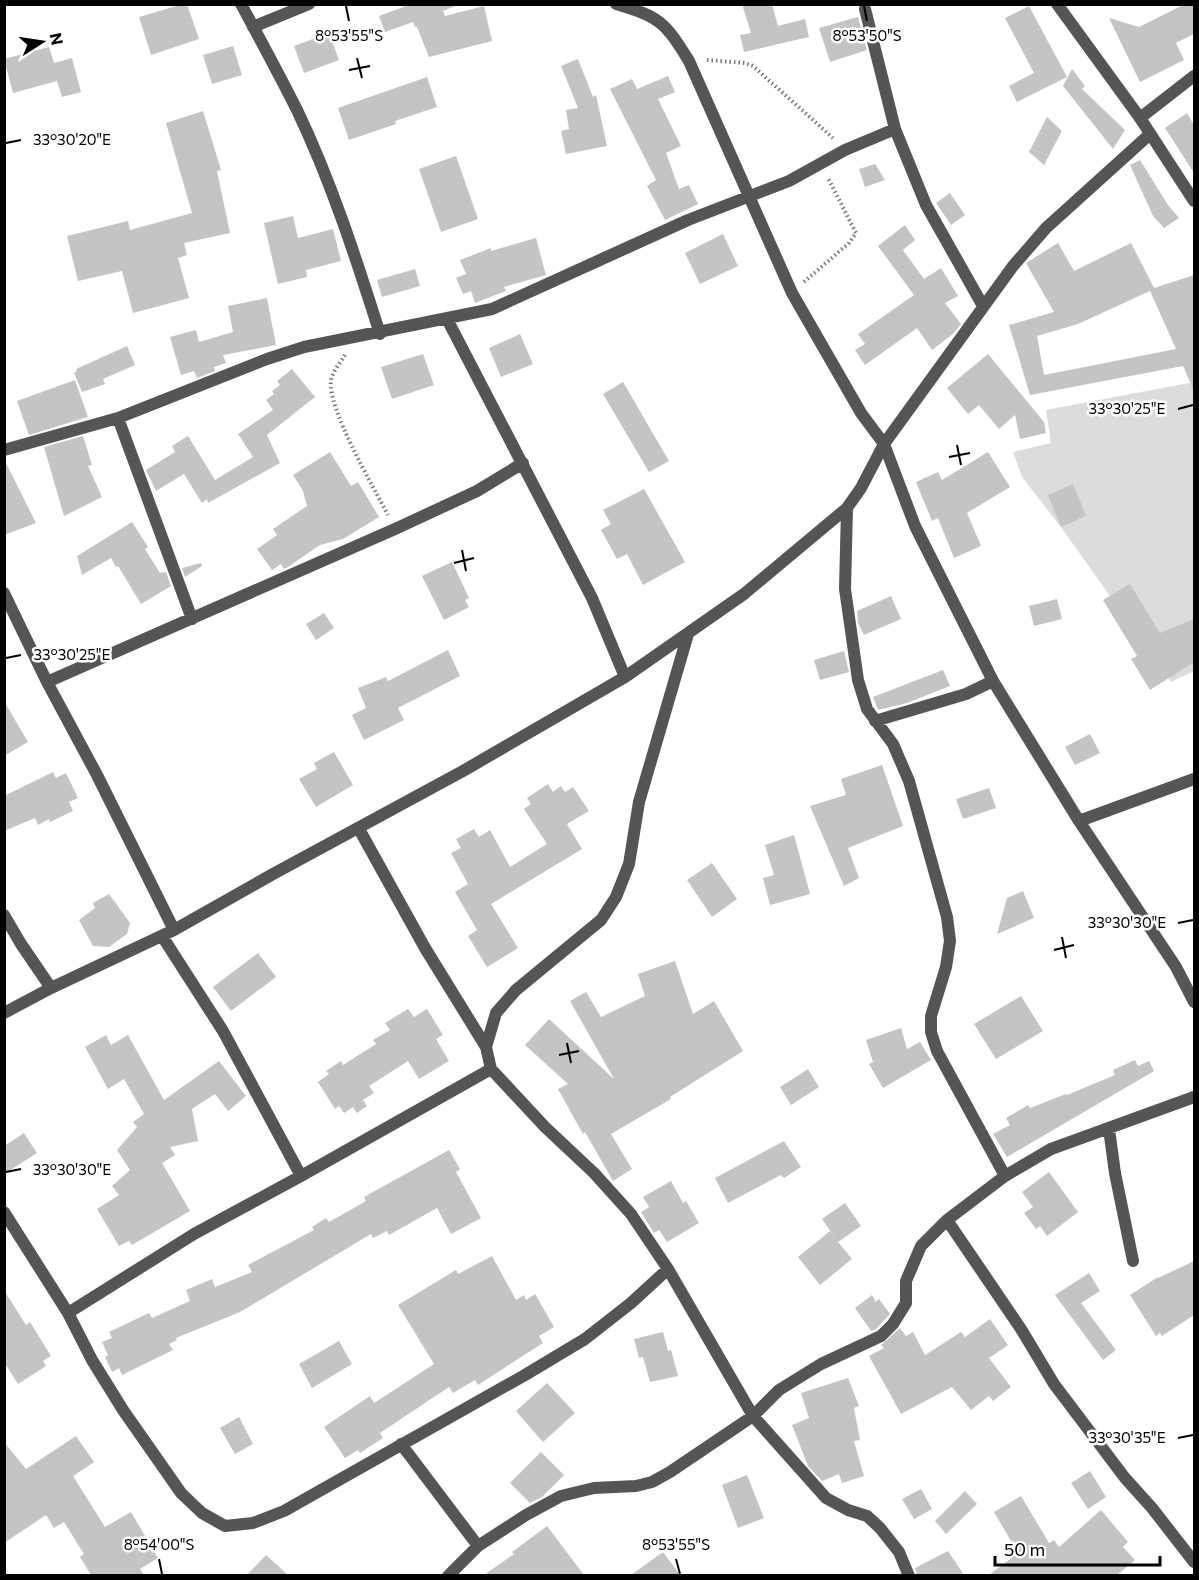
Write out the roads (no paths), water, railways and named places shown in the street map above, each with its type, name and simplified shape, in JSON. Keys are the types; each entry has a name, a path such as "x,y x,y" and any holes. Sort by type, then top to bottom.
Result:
{"street":[{"path":"241,4 297,111 334,199 380,334"},
{"path":"253,27 309,4"},
{"path":"616,4 644,13 660,22 672,33 688,61 792,293 861,413 884,444 915,526 993,681 1078,821 1176,967 1194,1002"},
{"path":"1057,4 1140,118 1194,201"},
{"path":"865,9 895,129 926,205 983,306"},
{"path":"1140,118 1194,76"},
{"path":"4,450 118,418 267,359 304,347 380,334 492,309 688,220 789,181 845,150 895,129"},
{"path":"4,1013 51,988 174,930 359,829 625,677 744,594 847,508 861,488 884,444 1013,266 1046,228 1150,134"},
{"path":"447,319 592,598 625,677"},
{"path":"118,418 192,619"},
{"path":"47,681 395,529 477,491 523,463"},
{"path":"847,508 845,589 858,680 867,709 893,744 909,781 947,917 950,941 946,967 931,1016 931,1032 937,1051 1005,1176"},
{"path":"4,592 174,930"},
{"path":"486,1047 496,1013 516,990 601,920 616,897 629,864 639,802 688,634"},
{"path":"875,721 966,694 993,681"},
{"path":"1078,821 1194,779"},
{"path":"359,829 425,948 486,1047 491,1069 545,1127 594,1173 631,1214 668,1269 753,1416 826,1498 867,1516 880,1528 899,1552 909,1575"},
{"path":"4,915 21,945 51,988"},
{"path":"162,936 223,1031 301,1176"},
{"path":"68,1313 194,1234 491,1069"},
{"path":"448,1575 478,1546 561,1496 594,1488 636,1486 652,1482 753,1416 779,1390 821,1364 881,1336 893,1324 906,1303 906,1281 921,1246 947,1220 1005,1176 1051,1149 1109,1130 1194,1097"},
{"path":"1109,1130 1115,1173 1133,1261"},
{"path":"4,1212 68,1313 92,1360 123,1410 175,1484 202,1513 225,1526 253,1523 284,1511 525,1376 585,1339 631,1303 668,1269"},
{"path":"947,1220 1021,1329 1054,1384 1125,1478 1152,1508 1194,1562"},
{"path":"401,1444 478,1546"}]}
